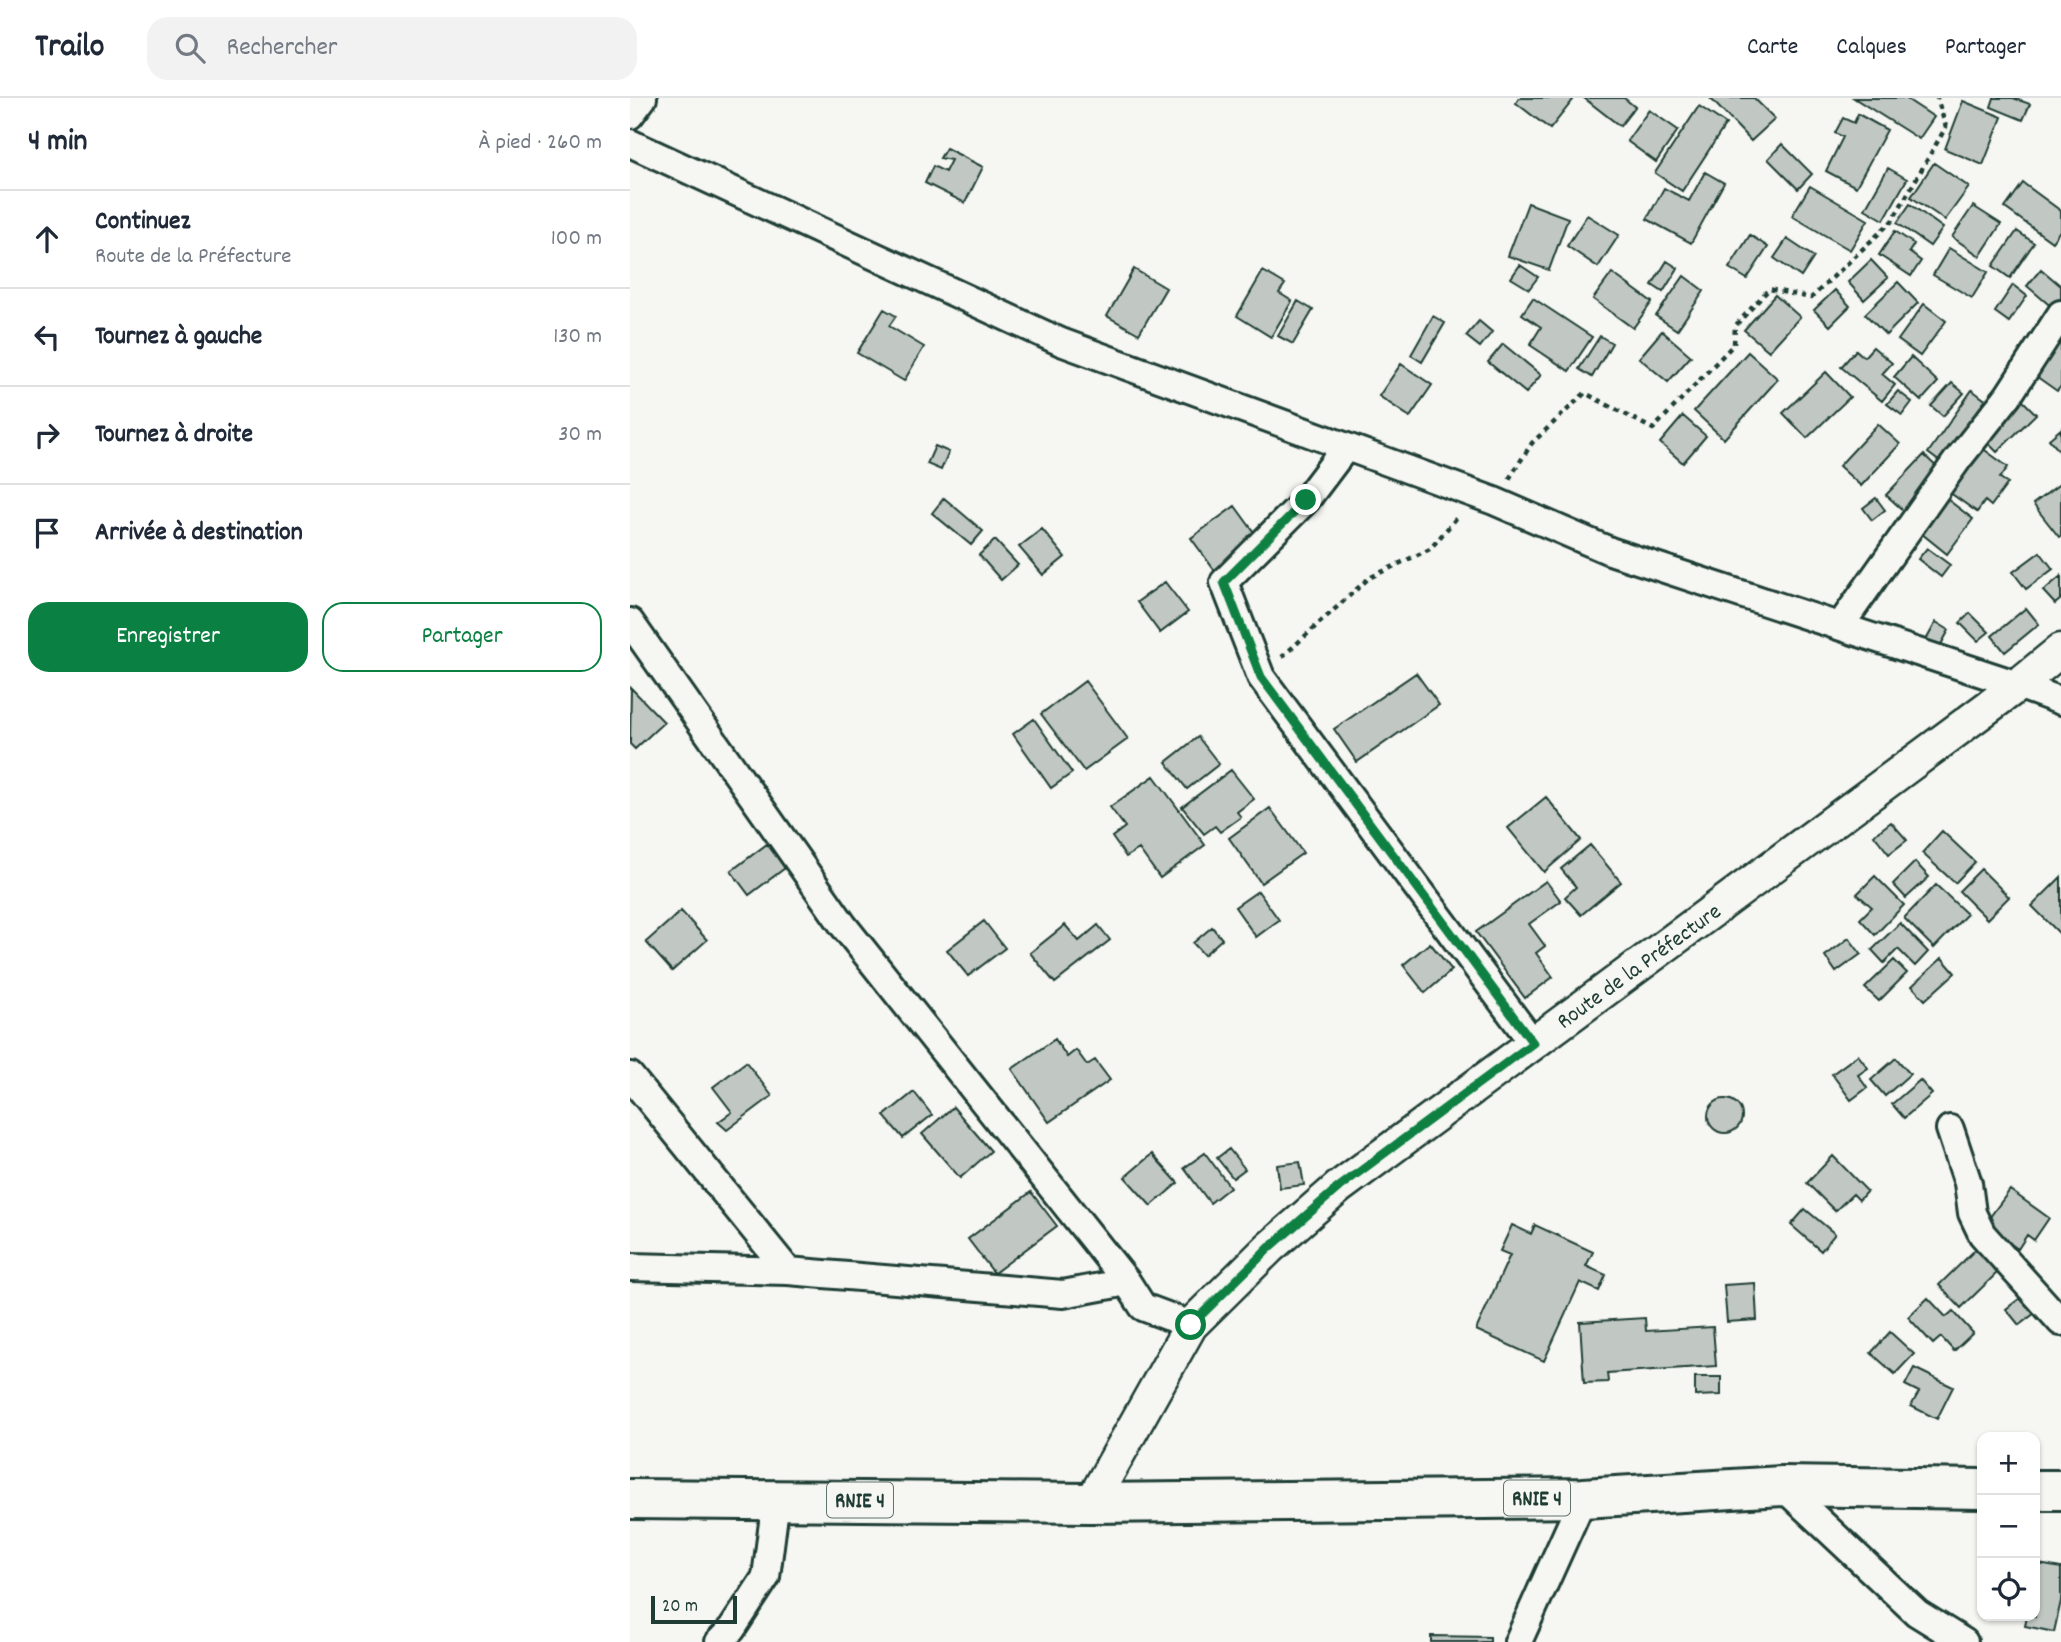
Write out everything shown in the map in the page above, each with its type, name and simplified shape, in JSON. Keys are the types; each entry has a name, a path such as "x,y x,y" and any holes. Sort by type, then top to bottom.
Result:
{"main road":[{"name":"RNIE 4","path":"630,1499 1091,1503 1583,1497 1782,1486 1977,1489"},
{"path":"2040,1490 2061,1490"}],"street":[{"path":"630,115 643,98"},
{"path":"630,143 1061,342 1485,498 1610,551 2061,701"},
{"path":"1840,626 1958,459 2008,397 2061,314"},
{"path":"1346,447 1306,500 1224,582 1261,677 1533,1043"},
{"path":"630,622 843,925 1127,1282 1143,1307 1191,1325"},
{"name":"Route de la Préfecture","path":"1091,1503 1191,1325 1269,1248 1339,1187 2018,685 2061,650"},
{"path":"630,1076 788,1271"},
{"path":"1950,1129 1968,1183 1972,1213 1982,1234 2061,1322"},
{"path":"630,1267 788,1271 1063,1294 1127,1282"},
{"path":"1782,1486 1917,1613 1964,1642"},
{"path":"1518,1642 1583,1497"},
{"path":"719,1642 732,1629 766,1577 776,1499"}],"path":[{"path":"1261,677 1369,578 1430,549 1485,498 1532,443 1585,393 1653,429 1734,344 1735,326 1769,289 1811,298 1892,221 1946,127 1937,98"}],"building":[{"path":"1519,98 1573,100 1550,129 1516,103"},
{"path":"1584,98 1624,98 1635,107 1620,126"},
{"path":"1710,98 1754,98 1775,119 1751,141"},
{"path":"1854,98 1905,98 1934,117 1919,139"},
{"path":"1994,98 2013,98 2030,104 2023,120 1991,107"},
{"path":"1963,101 2002,117 1983,165 1945,149"},
{"path":"1699,106 1726,124 1682,191 1655,173"},
{"path":"1649,110 1678,130 1656,162 1627,141"},
{"path":"1858,114 1887,130 1856,187 1826,171 1843,137 1835,133 1843,118 1854,123"},
{"path":"1782,144 1812,174 1798,189 1768,159"},
{"path":"946,148 983,167 965,203 925,183 933,166 945,172 951,160 940,158"},
{"path":"1934,163 1969,187 1945,220 1911,197"},
{"path":"1888,168 1907,179 1884,220 1865,209"},
{"path":"1705,172 1724,183 1691,243 1647,219 1664,188 1689,201"},
{"path":"2023,183 2061,211 2061,229 2052,242 2005,208"},
{"path":"1810,186 1868,220 1850,250 1792,216"},
{"path":"1528,203 1568,218 1549,270 1508,256"},
{"path":"1910,204 1943,228 1930,246 1897,223"},
{"path":"1973,206 2001,224 1980,256 1952,237"},
{"path":"1587,215 1619,235 1598,267 1567,246"},
{"path":"1895,231 1914,244 1909,252 1921,261 1911,276 1879,255"},
{"path":"2017,231 2034,243 2010,278 1993,266"},
{"path":"1750,235 1768,247 1747,279 1729,268"},
{"path":"1787,239 1814,257 1801,277 1774,258"},
{"path":"1949,248 1988,272 1972,298 1933,275"},
{"path":"1871,260 1888,278 1864,300 1848,282"},
{"path":"1667,261 1678,268 1663,292 1652,285"},
{"path":"1520,265 1538,277 1529,289 1511,278"},
{"path":"1134,269 1166,288 1139,334 1107,316"},
{"path":"2041,269 2061,286 2061,301 2054,309 2027,286"},
{"path":"1263,271 1285,284 1279,293 1292,301 1271,337 1237,316"},
{"path":"1612,273 1652,302 1633,328 1593,299"},
{"path":"1684,276 1704,291 1677,330 1656,316"},
{"path":"1898,282 1918,303 1886,335 1865,314"},
{"path":"2013,285 2027,296 2009,322 1995,312"},
{"path":"1835,290 1850,306 1830,326 1814,310"},
{"path":"1775,295 1800,317 1769,351 1744,330"},
{"path":"1533,298 1592,337 1569,371 1530,345 1541,327 1522,314"},
{"path":"1298,301 1313,310 1293,344 1278,336"},
{"path":"1924,304 1946,321 1920,356 1898,340"},
{"path":"884,309 896,316 889,326 924,347 904,381 857,353"},
{"path":"1433,316 1445,323 1422,362 1411,355"},
{"path":"1479,321 1492,332 1480,347 1466,336"},
{"path":"1662,331 1691,356 1668,382 1639,358"},
{"path":"1600,336 1612,343 1592,377 1579,369"},
{"path":"2061,336 2061,386 2057,391 2033,374"},
{"path":"1503,344 1541,375 1526,393 1488,362"},
{"path":"1873,347 1892,363 1882,374 1895,385 1882,401 1841,367 1856,350 1864,357"},
{"path":"1748,352 1778,379 1724,439 1694,411"},
{"path":"1911,357 1938,382 1921,401 1894,377"},
{"path":"1401,364 1432,385 1410,417 1379,396"},
{"path":"1826,372 1850,397 1807,438 1783,413"},
{"path":"1952,383 1964,393 1943,416 1931,406"},
{"path":"1972,390 1988,402 1944,465 1928,453"},
{"path":"1898,391 1912,402 1902,415 1887,404"},
{"path":"2022,400 2036,414 1997,452 1984,439"},
{"path":"1683,416 1706,436 1683,463 1660,443"},
{"path":"1878,424 1900,444 1861,486 1839,466"},
{"path":"2061,429 2061,453 2049,439"},
{"path":"935,446 949,452 941,470 927,464"},
{"path":"1982,448 2008,467 2000,478 2008,483 1991,506 1985,501 1977,512 1949,492"},
{"path":"1924,455 1942,472 1905,512 1886,495"},
{"path":"2061,483 2061,536 2059,537 2033,504"},
{"path":"944,498 983,531 971,545 932,513"},
{"path":"1876,498 1885,510 1872,520 1863,508"},
{"path":"1947,499 1973,519 1947,554 1921,533"},
{"path":"1235,506 1259,539 1215,571 1191,538"},
{"path":"1042,529 1065,557 1043,575 1019,547"},
{"path":"995,540 1018,565 1001,580 979,555"},
{"path":"1927,548 1950,565 1941,577 1918,559"},
{"path":"2040,552 2053,569 2026,589 2013,572"},
{"path":"2061,576 2061,599 2055,604 2043,591"},
{"path":"1165,582 1188,612 1160,633 1137,602"},
{"path":"2026,608 2039,624 2005,652 1992,636"},
{"path":"1970,613 1989,632 1978,641 1960,623"},
{"path":"1936,622 1949,630 1938,650 1925,642"},
{"path":"1416,673 1439,705 1357,762 1334,729"},
{"path":"1085,681 1128,739 1084,771 1041,714"},
{"path":"631,688 664,722 635,749 630,744"},
{"path":"1034,719 1072,773 1051,788 1013,734"},
{"path":"1198,737 1219,764 1187,789 1166,762"},
{"path":"1231,770 1254,799 1237,812 1241,817 1220,832 1215,826 1204,834 1182,807"},
{"path":"1154,776 1205,845 1160,878 1139,849 1126,857 1112,837 1125,827 1110,807"},
{"path":"1546,797 1581,840 1544,872 1508,828"},
{"path":"1270,808 1303,853 1261,883 1229,838"},
{"path":"1891,822 1907,840 1889,854 1874,835"},
{"path":"1942,831 1975,862 1955,883 1922,853"},
{"path":"767,844 785,868 749,895 731,871"},
{"path":"1590,845 1621,882 1581,915 1565,897 1576,887 1561,869"},
{"path":"1915,862 1929,877 1906,898 1893,884"},
{"path":"1981,869 2009,897 1987,919 1959,891"},
{"path":"1875,876 1904,905 1875,935 1860,919 1872,907 1857,894"},
{"path":"2061,877 2061,935 2032,906"},
{"path":"1546,881 1561,901 1529,924 1545,946 1536,953 1553,977 1525,998 1476,932"},
{"path":"1936,885 1967,914 1934,948 1904,918"},
{"path":"1258,891 1279,920 1256,937 1235,907"},
{"path":"681,911 707,940 672,971 646,942"},
{"path":"984,921 1005,948 968,976 947,950"},
{"path":"1900,923 1928,952 1915,966 1898,949 1884,963 1872,950"},
{"path":"1065,925 1079,941 1098,925 1110,940 1055,983 1030,953"},
{"path":"1212,927 1222,939 1204,955 1193,943"},
{"path":"1849,938 1861,954 1836,972 1825,956"},
{"path":"1430,943 1452,970 1425,993 1403,965"},
{"path":"1942,958 1955,973 1925,1000 1912,986"},
{"path":"1894,960 1907,973 1879,1001 1865,988"},
{"path":"1055,1039 1067,1057 1076,1050 1087,1065 1095,1060 1110,1080 1049,1122 1012,1069"},
{"path":"1858,1055 1868,1068 1858,1075 1867,1088 1851,1100 1832,1074"},
{"path":"1896,1058 1910,1074 1885,1096 1871,1080"},
{"path":"746,1062 772,1096 727,1130 718,1122 732,1112 713,1087"},
{"path":"1920,1080 1932,1094 1904,1118 1892,1104"},
{"path":"914,1092 932,1115 903,1138 884,1116"},
{"path":"1725,1099 1737,1104 1742,1116 1737,1128 1725,1133 1713,1128 1708,1116 1713,1104"},
{"path":"953,1107 991,1151 960,1178 922,1134"},
{"path":"1229,1149 1245,1169 1233,1178 1217,1158"},
{"path":"1205,1153 1230,1187 1210,1203 1184,1168"},
{"path":"1152,1154 1178,1183 1151,1206 1125,1177"},
{"path":"1833,1156 1867,1191 1859,1200 1853,1194 1835,1211 1807,1183"},
{"path":"1300,1162 1304,1185 1280,1188 1277,1165"},
{"path":"2010,1190 2049,1218 2034,1240 2027,1235 2018,1249 1984,1225"},
{"path":"1031,1192 1057,1226 994,1273 968,1239"},
{"path":"1805,1209 1835,1234 1821,1251 1791,1225"},
{"path":"1512,1225 1531,1234 1535,1225 1593,1252 1586,1266 1606,1275 1599,1291 1580,1282 1544,1361 1476,1330 1510,1255 1500,1251"},
{"path":"1977,1248 1999,1271 1961,1308 1939,1285"},
{"path":"1755,1283 1757,1320 1727,1322 1724,1285"},
{"path":"2023,1296 2035,1313 2019,1325 2006,1309"},
{"path":"1928,1298 1946,1317 1953,1311 1973,1333 1954,1351 1941,1337 1933,1344 1908,1317"},
{"path":"1645,1318 1646,1331 1713,1327 1716,1366 1607,1373 1608,1382 1584,1383 1580,1322"},
{"path":"1890,1332 1914,1354 1895,1374 1871,1353"},
{"path":"1914,1368 1953,1387 1937,1419 1911,1406 1919,1392 1905,1385"},
{"path":"1695,1377 1721,1377 1721,1395 1695,1396"},
{"path":"2040,1564 2061,1568 2061,1601 2054,1632 2025,1626 2026,1621 2040,1621"},
{"path":"1431,1636 1490,1637 1490,1642 1431,1642"}],"route":[{"path":"1191,1325 1269,1248 1339,1187 1533,1043 1261,677 1224,582 1306,500"}]}
